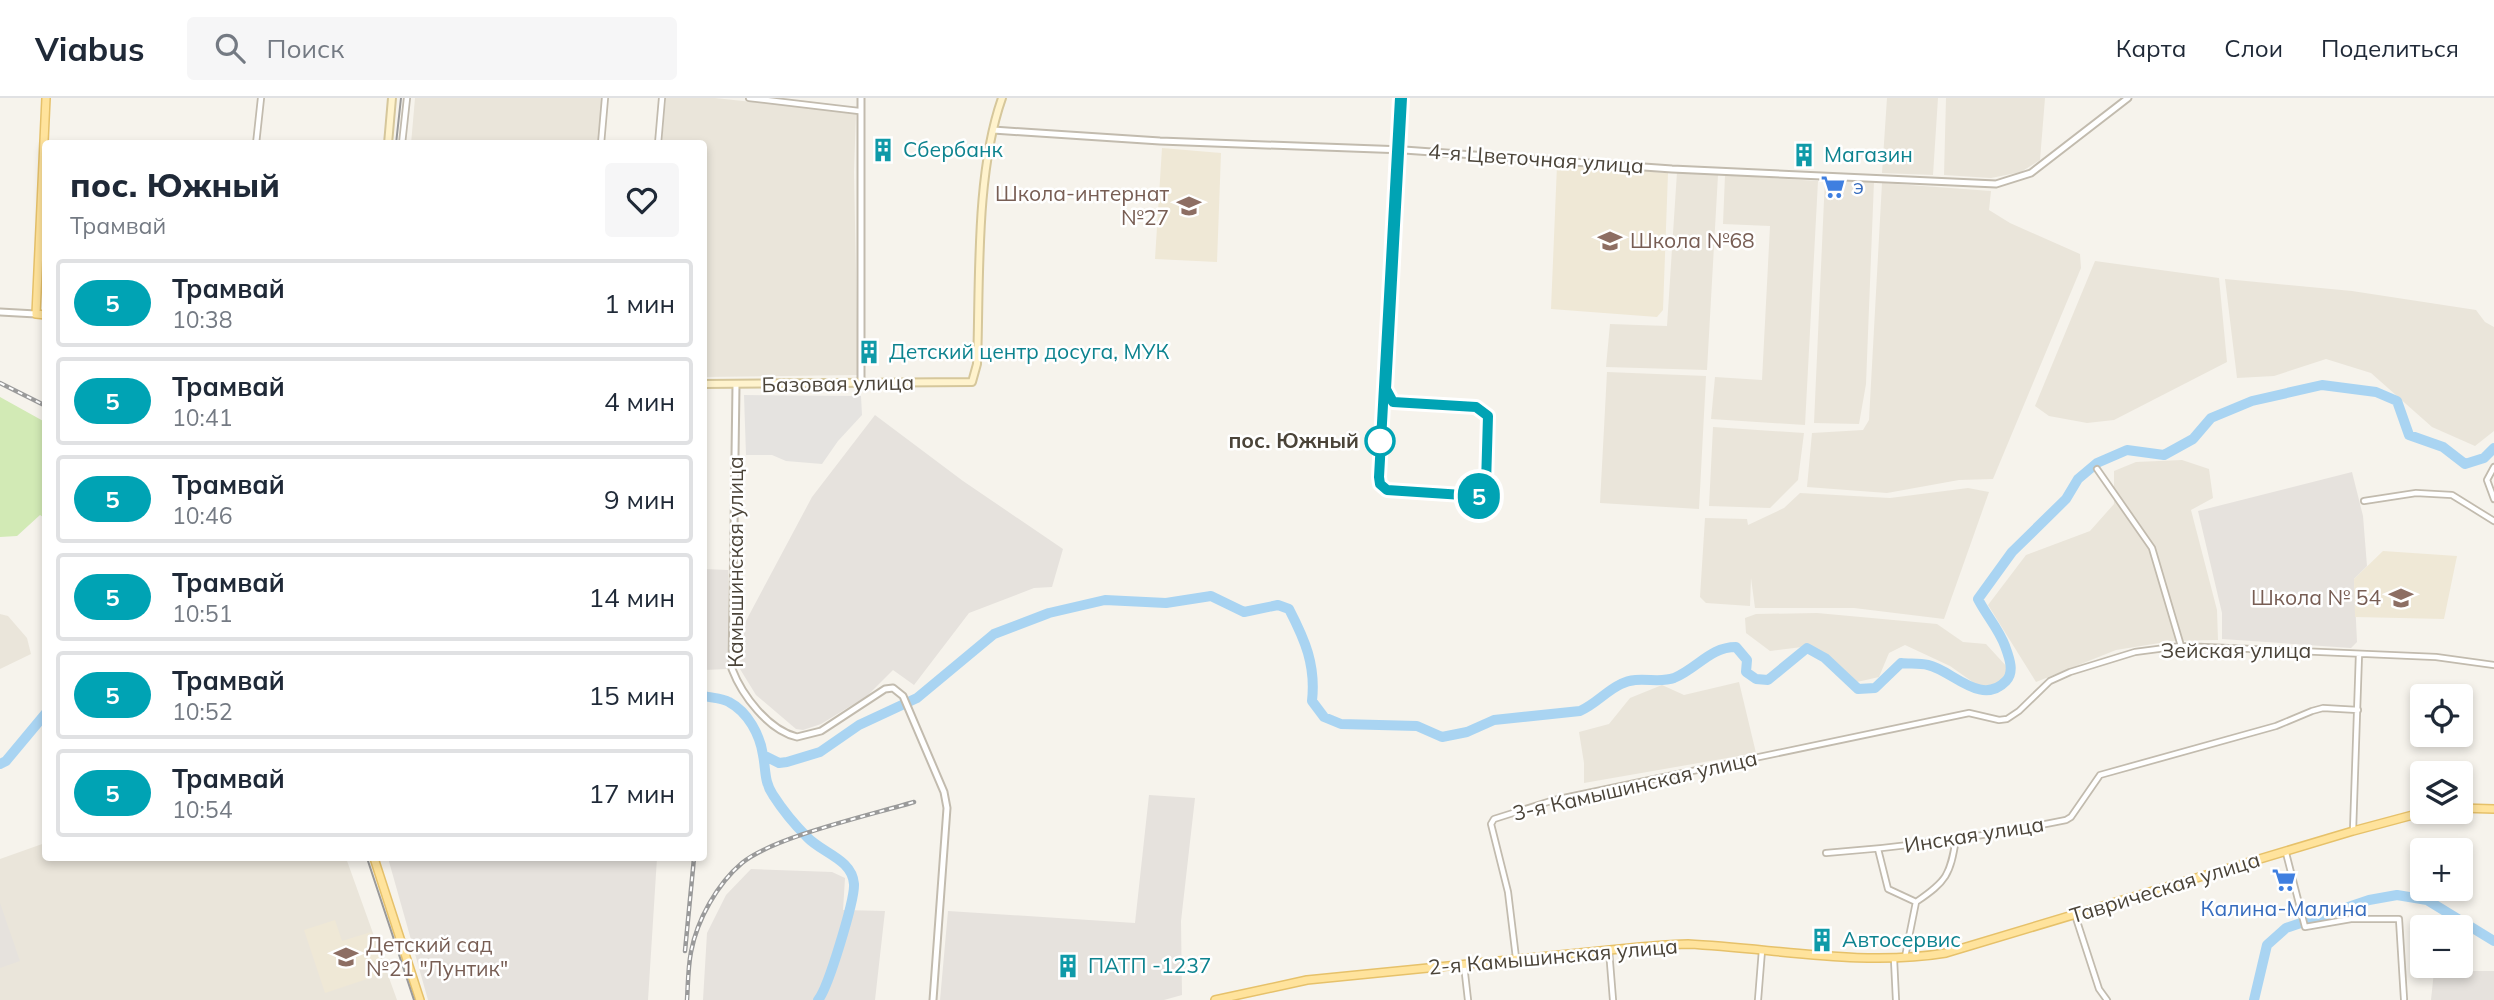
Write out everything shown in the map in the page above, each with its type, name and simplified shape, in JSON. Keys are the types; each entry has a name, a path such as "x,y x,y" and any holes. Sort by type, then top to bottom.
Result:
{"main road":[{"path":"44,140 46,98"},
{"path":"388,140 392,98"},
{"path":"993,130 1002,98"},
{"name":"Базовая улица","path":"707,384 972,382 977,364 985,180 993,130"},
{"path":"42,184 36,314 42,315"},
{"path":"2473,808 2494,809"},
{"name":"Таврическая улица","path":"1904,958 1946,953 2410,816"},
{"path":"375,861 419,1000"},
{"name":"2-я Камышинская улица","path":"1215,1000 1243,997 1307,980 1685,944 1904,958"}],"street":[{"path":"256,140 261,98"},
{"path":"402,140 407,98"},
{"path":"601,140 605,98"},
{"path":"658,140 662,98"},
{"path":"749,98 859,111"},
{"path":"860,383 861,98"},
{"name":"4-я Цветочная улица","path":"993,130 1160,141 1404,150 1672,169 1996,184 2031,173 2128,98"},
{"path":"0,312 36,314"},
{"name":"Камышинская улица","path":"736,385 732,669 740,688 777,727 797,737 821,731 885,689 893,688 903,696 944,792 947,808 933,1000"},
{"path":"2494,467 2487,480 2494,499"},
{"path":"2097,469 2152,548 2181,646"},
{"path":"2364,501 2416,493 2452,495 2494,521"},
{"name":"Зейская улица","path":"1832,742 1969,713 1999,720 2007,719 2050,681 2070,672 2136,652 2181,646 2436,657 2494,665"},
{"path":"2353,831 2359,654"},
{"name":"Инская улица","path":"1826,853 1956,839 2066,820 2071,817 2100,775 2276,726 2312,710 2358,710"},
{"name":"3-я Камышинская улица","path":"1516,958 1508,891 1492,832 1494,819 1563,798 1832,742"},
{"path":"1904,958 1916,902 1949,875 1956,839"},
{"path":"1878,849 1888,890 1916,902"},
{"path":"2286,853 2305,927 2351,919 2399,919 2404,999"},
{"path":"2075,915 2099,989 2107,1000"},
{"path":"1609,950 1613,1000"},
{"path":"1758,1000 1762,950"},
{"path":"1894,959 1896,1000"},
{"path":"1464,965 1468,1000"}],"shaded area":[{"path":"415,98 603,98 599,140 411,140"},
{"path":"666,98 715,98 856,113 854,172 858,375 707,377 707,140 662,140"},
{"path":"1887,98 1938,98 1933,175 1882,173"},
{"path":"1946,98 2045,98 2040,160 2021,172 1991,178 1944,175"},
{"name":"Школа-интернат №27","path":"1162,148 1221,153 1217,262 1155,259"},
{"name":"Школа №68","path":"1557,165 1668,173 1663,310 1657,317 1551,309"},
{"path":"1677,172 1718,175 1707,370 1606,367 1610,324 1667,326"},
{"path":"1725,175 1818,181 1805,425 1711,419 1715,377 1762,380 1770,226 1723,224"},
{"path":"1825,178 1874,181 1866,384 1859,424 1814,423"},
{"path":"1882,183 1991,191 1989,210 2010,223 2080,254 2081,268 1993,479 1959,480 1887,493 1807,487 1812,433 1863,430 1869,420"},
{"path":"2095,261 2219,278 2227,362 2114,420 2087,423 2049,416 2035,406"},
{"path":"2225,279 2352,291 2476,310 2485,322 2494,327 2494,431 2475,446 2432,427 2371,373 2326,359 2274,376 2237,378"},
{"path":"1607,372 1706,376 1699,509 1600,503"},
{"path":"744,395 861,396 862,415 838,441 822,464 786,461 772,455 746,455"},
{"path":"875,415 963,481 1063,549 1052,587 1034,588 969,613 914,685 893,670 867,696 821,724 803,730 796,729 756,695 740,669 739,634 812,497"},
{"path":"1713,427 1804,433 1798,480 1770,508 1709,506"},
{"path":"2182,460 2209,469 2213,498 2191,510 2217,610 2218,640 2172,641 2116,650 2036,682 1988,605 2026,555 2090,531 2114,504 2114,471 2136,462"},
{"path":"2352,472 2363,516 2367,566 2354,579 2357,642 2351,648 2222,639 2222,613 2198,511"},
{"path":"1968,488 1989,492 1944,619 1854,608 1755,608 1751,578 1750,606 1706,603 1700,597 1705,518 1747,519 1748,525 1784,508 1800,493 1890,498"},
{"name":"Школа № 54","path":"2383,551 2457,556 2444,619 2355,617 2354,579"},
{"path":"707,569 728,570 728,669 707,670"},
{"path":"1817,613 1937,624 1963,642 1986,644 2008,668 2002,691 1984,690 1950,666 1905,645 1889,653 1879,677 1857,682 1834,661 1802,647 1770,651 1746,633 1745,618 1756,614"},
{"path":"0,614 8,616 27,638 31,654 0,669"},
{"path":"1739,682 1756,753 1584,783 1579,732 1609,724 1630,698 1662,685 1684,695"},
{"path":"1149,795 1195,798 1181,921 1182,995 1164,1000 940,1000 948,911 1135,923"},
{"path":"42,844 42,861 347,861 397,1000 0,1000 0,859"},
{"path":"389,861 657,861 648,1000 428,1000"},
{"path":"751,869 832,872 845,878 843,910 885,911 875,1000 703,1000 707,933 726,895"},
{"path":"0,903 20,961 0,968"},
{"name":"Детский сад №21 \"Лунтик\"","path":"335,920 342,941 371,932 385,973 325,993 304,930"},
{"path":"2473,971 2494,971 2494,1000 2431,1000 2433,978 2473,978"}],"green space":[{"path":"0,397 42,420 42,516 40,515 17,536 0,537"}],"waterway":[{"path":"763,755 779,763 820,752 859,725 917,698 994,634 1049,613 1105,600 1166,603 1211,596 1244,612 1278,605 1289,609 1311,664 1312,701 1324,717 1341,724 1417,726 1442,737 1467,732 1494,720 1580,711 1628,681 1668,680 1719,650 1736,647 1747,660 1746,672 1756,679 1768,680 1807,648 1825,658 1858,689 1875,688 1901,663 1928,665 1967,685 1987,690 2006,681 2010,664 2002,640 1978,599 2012,552 2066,499 2078,479 2097,463 2127,450 2164,455 2193,439 2211,418 2252,401 2322,385 2376,392 2397,401 2409,435 2443,447 2465,464 2484,458 2494,448"},
{"path":"707,697 729,702 747,718 759,740 767,781 773,795 807,837 842,862 852,875 853,893 846,924 828,979 818,1000"},
{"path":"0,764 6,761 42,718"},
{"path":"2254,1000 2267,945 2286,928 2369,900 2397,895 2427,900 2494,941"}],"tram line":[{"path":"396,140 401,98"},
{"path":"1400,98 1380,484 1387,490 1478,496 1484,491 1486,484 1488,416 1476,407 1393,402 1386,389 1402,98"},
{"name":"5","path":"1400,98 1380,441 1380,484 1387,490 1473,497 1485,491 1490,426 1488,416 1476,407 1393,402 1390,401 1386,389 1402,98"},
{"path":"368,861 414,1000"}],"railway":[{"path":"0,383 42,404"},
{"path":"687,1000 690,958 698,928 716,892 742,863 776,844 914,802"},
{"path":"685,951 694,861"}],"place":[{"name":"Сбербанк","path":"883,150"},
{"name":"Магазин","path":"1804,155"},
{"name":"э","path":"1833,187"},
{"name":"Школа-интернат №27","path":"1189,206"},
{"name":"Школа №68","path":"1610,241"},
{"name":"Детский центр досуга, МУК","path":"869,352"},
{"name":"пос. Южный","path":"1380,441"},
{"name":"Школа № 54","path":"2401,598"},
{"name":"Калина-Малина","path":"2284,880"},
{"name":"Автосервис","path":"1822,940"},
{"name":"Детский сад №21 \"Лунтик\"","path":"346,957"},
{"name":"ПАТП -1237","path":"1068,966"}]}
